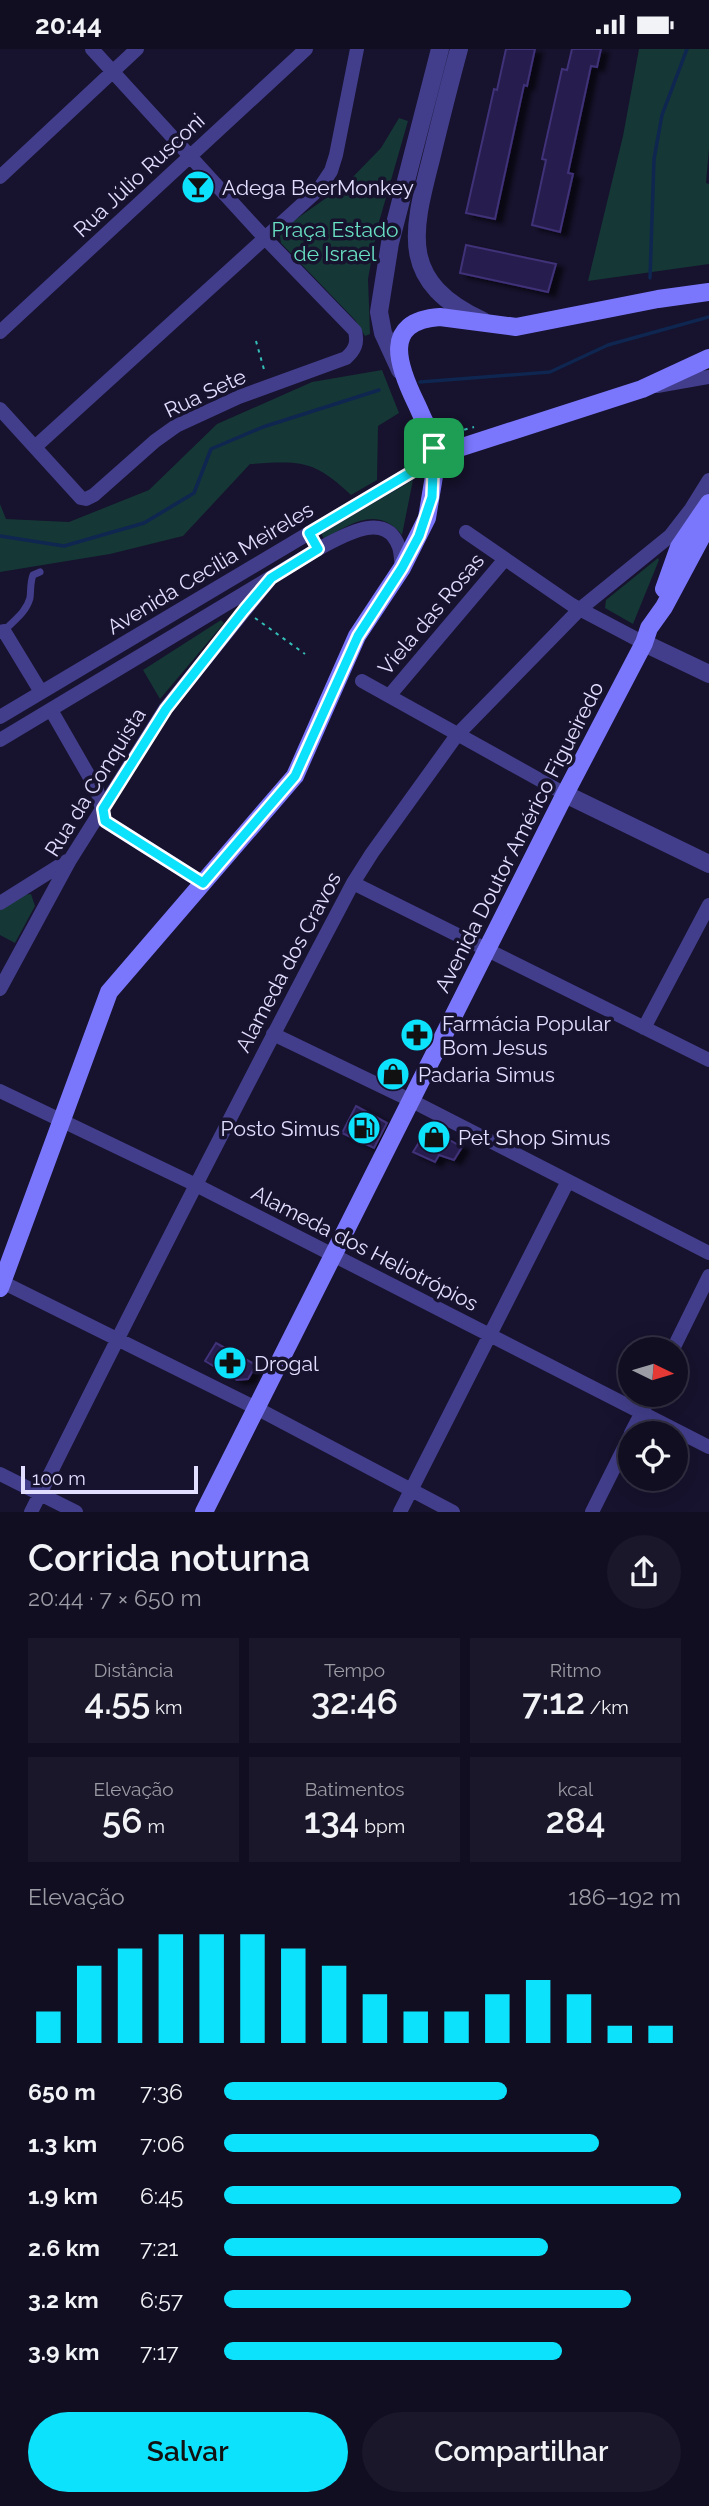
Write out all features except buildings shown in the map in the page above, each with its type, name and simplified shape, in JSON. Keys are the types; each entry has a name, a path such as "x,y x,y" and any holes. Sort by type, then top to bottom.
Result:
{"main road":[{"path":"1,1284 109,992 295,776 358,636 402,568 427,518 434,476 434,443 405,381 397,352 401,338 412,324 428,318 440,317 491,325 530,325 658,299 709,292"},
{"path":"434,443 468,446 642,389 692,364 709,359"},
{"path":"646,635 679,547 709,503"},
{"name":"Avenida Doutor Américo Figueiredo","path":"204,1512 646,635 709,523"}],"street":[{"path":"92,49 264,237"},
{"path":"0,177 137,49"},
{"name":"Rua Júlio Rusconi","path":"0,332 306,49"},
{"path":"0,409 35,447 319,189 331,171 357,49"},
{"path":"405,381 383,333 379,312 390,243 440,49"},
{"path":"459,49 418,211 416,238 423,269 432,284 457,307 491,325"},
{"name":"Rua Sete","path":"35,447 81,498 94,495 176,426 239,397 346,358 353,352 356,344 355,331 264,237"},
{"path":"642,389 709,377"},
{"path":"0,428 19,430"},
{"name":"Avenida Cecília Meireles","path":"0,716 415,470 425,462 434,443"},
{"name":"Alameda dos Cravos","path":"31,1512 194,1184 353,883 379,842 457,735 580,609 670,536 709,479"},
{"path":"0,740 318,549 362,527 381,529 390,534 399,547 402,568"},
{"path":"466,532 580,609 646,635 709,674"},
{"path":"309,533 318,549"},
{"name":"Viela das Rosas","path":"388,696 505,559"},
{"name":"Rua da Conquista","path":"0,989 70,860 166,709 271,578"},
{"path":"2,632 41,692"},
{"path":"362,681 565,794 709,864"},
{"path":"51,709 97,790 105,821 203,883"},
{"path":"0,903 70,860"},
{"path":"353,883 709,1060"},
{"path":"19,891 37,889 50,895"},
{"path":"644,1028 709,905"},
{"path":"273,1034 412,1101 709,1253"},
{"name":"Alameda dos Heliotrópios","path":"0,1091 194,1184 709,1447"},
{"path":"400,1512 568,1181"},
{"path":"679,1337 709,1276"},
{"path":"1,1284 119,1339 256,1408 453,1512"},
{"path":"638,1421 644,1407"},
{"path":"592,1512 618,1461"},
{"path":"0,1474 76,1512"}],"lane":[{"path":"2,632 23,612 30,598 33,575 40,572"}],"path":[{"path":"256,341 270,387"},
{"path":"412,433 416,444 434,443 472,427"},
{"path":"244,610 305,654"}],"green space":[{"path":"639,49 709,49 709,149 706,183 709,184 709,264 588,281 623,136"},
{"name":"Praça Estado de Israel","path":"399,118 408,121 377,229 368,279 370,334 365,336 355,320 281,243 280,236 285,227 346,184 381,148"},
{"path":"382,370 399,413 378,426 377,480 351,495 326,475 305,465 250,464 183,536 110,554 0,572 0,504 6,519 69,522 149,490 217,424 312,382"},
{"path":"413,480 402,535 393,526 373,519 354,523 324,539 321,533"},
{"path":"658,558 633,624 605,608 606,600"},
{"path":"221,620 224,623 160,699 143,670"},
{"path":"31,894 35,906 15,943 0,935 0,910 23,895"}],"waterway":[{"path":"650,278 654,159 662,115 687,49"},
{"path":"420,382 550,372 608,345 709,317"},
{"path":"0,536 64,546 144,523 194,493 211,449 263,427 379,390"}],"place":[{"name":"Adega BeerMonkey","path":"198,187"},
{"name":"Farmácia Popular Bom Jesus","path":"417,1035"},
{"name":"Padaria Simus","path":"393,1074"},
{"name":"Posto Simus","path":"364,1128"},
{"name":"Pet Shop Simus","path":"434,1137"},
{"name":"Drogal","path":"230,1363"}],"route":[{"path":"434,448 432,497 427,518 402,568 358,636 295,776 203,883 105,821 103,809 166,709 271,578 318,549 309,533 415,470 425,462 434,448"}]}
